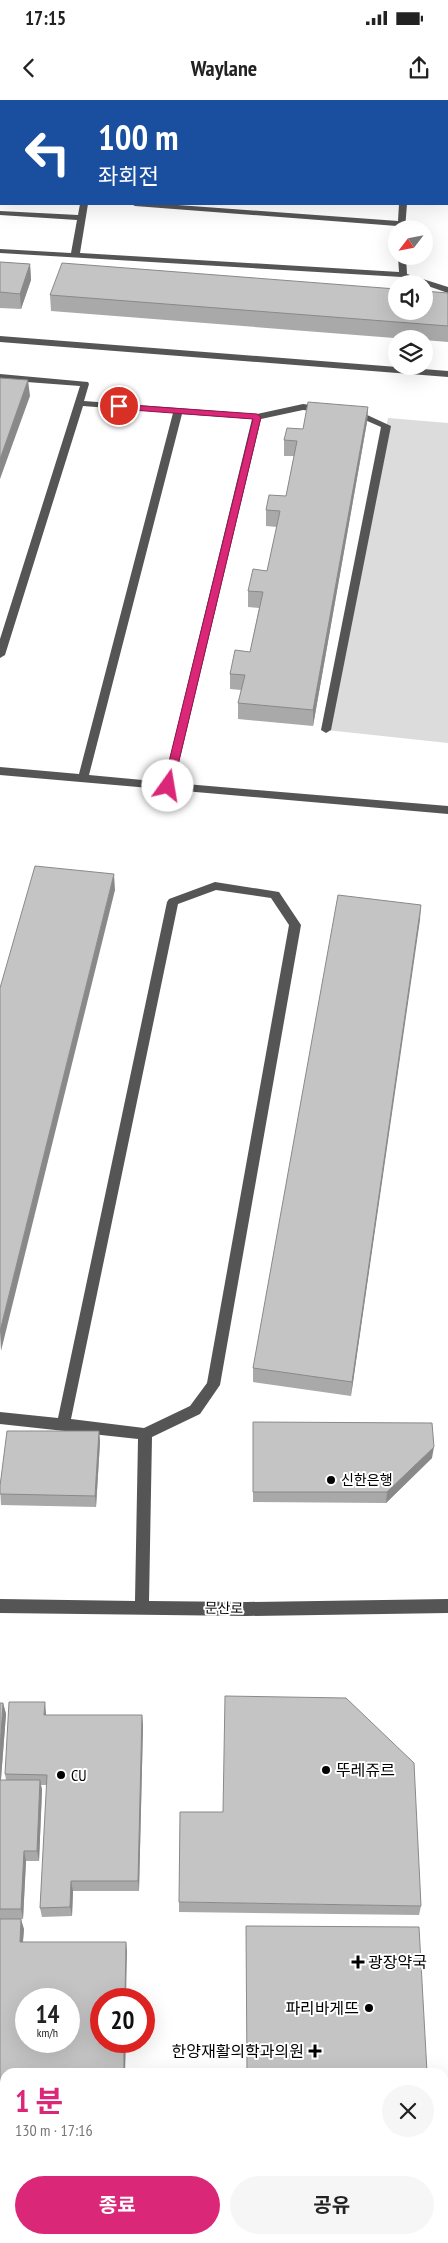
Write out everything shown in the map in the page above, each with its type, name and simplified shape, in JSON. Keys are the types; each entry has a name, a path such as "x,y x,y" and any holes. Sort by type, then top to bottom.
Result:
{"street":[{"path":"75,256 84,205"},
{"path":"147,205 388,226"},
{"path":"402,220 403,205"},
{"path":"0,213 82,218"},
{"path":"0,251 403,275 402,265"},
{"path":"433,285 448,290"},
{"path":"0,340 448,374"},
{"path":"0,377 85,384 0,655"},
{"path":"79,403 257,417 303,407 356,411 386,426 326,730"},
{"path":"84,779 178,411"},
{"path":"168,786 257,417"},
{"path":"0,771 448,810"},
{"path":"0,1418 145,1434 196,1410 213,1385 295,925 275,895 215,886 173,902 64,1424"},
{"path":"142,1606 145,1434"},
{"name":"문산로","path":"0,1606 247,1608 448,1606"}],"shaded area":[{"path":"388,418 448,423 448,743 326,730"}],"building":[{"path":"0,262 30,264 20,294 0,292"},
{"path":"62,263 388,288 388,320 433,320 433,292 448,293 448,326 50,295"},
{"path":"0,378 28,380 0,459"},
{"path":"308,402 368,407 313,710 238,703 245,675 230,674 235,650 250,652 263,592 248,591 253,569 267,571 280,511 266,510 269,495 286,496 297,441 284,440 287,428 303,429"},
{"path":"35,866 114,874 0,1331 0,988"},
{"path":"338,895 421,905 352,1382 253,1368"},
{"name":"신한은행","path":"253,1422 432,1423 434,1447 387,1492 253,1492"},
{"path":"7,1431 99,1431 95,1496 0,1494"},
{"path":"225,1696 346,1698 414,1763 421,1906 179,1902 180,1812 223,1812"},
{"path":"9,1702 45,1702 44,1715 142,1715 138,1881 71,1881 70,1907 40,1908 47,1775 5,1774"},
{"path":"0,1703 3,1703 0,1751"},
{"path":"0,1780 40,1780 37,1851 24,1851 21,1909 0,1909"},
{"path":"0,1919 21,1919 20,1942 126,1942 125,1988 90,1988 90,2053 124,2053 124,2068 0,2068"},
{"path":"246,1926 419,1927 427,2068 247,2068"}],"place":[{"name":"신한은행","path":"331,1480"},
{"name":"뚜레쥬르","path":"326,1770"},
{"name":"CU","path":"61,1775"},
{"name":"광장약국","path":"358,1962"},
{"name":"파리바게뜨","path":"369,2008"},
{"name":"한양재활의학과의원","path":"315,2051"}],"route":[{"path":"119,406 257,417 168,786"}]}
